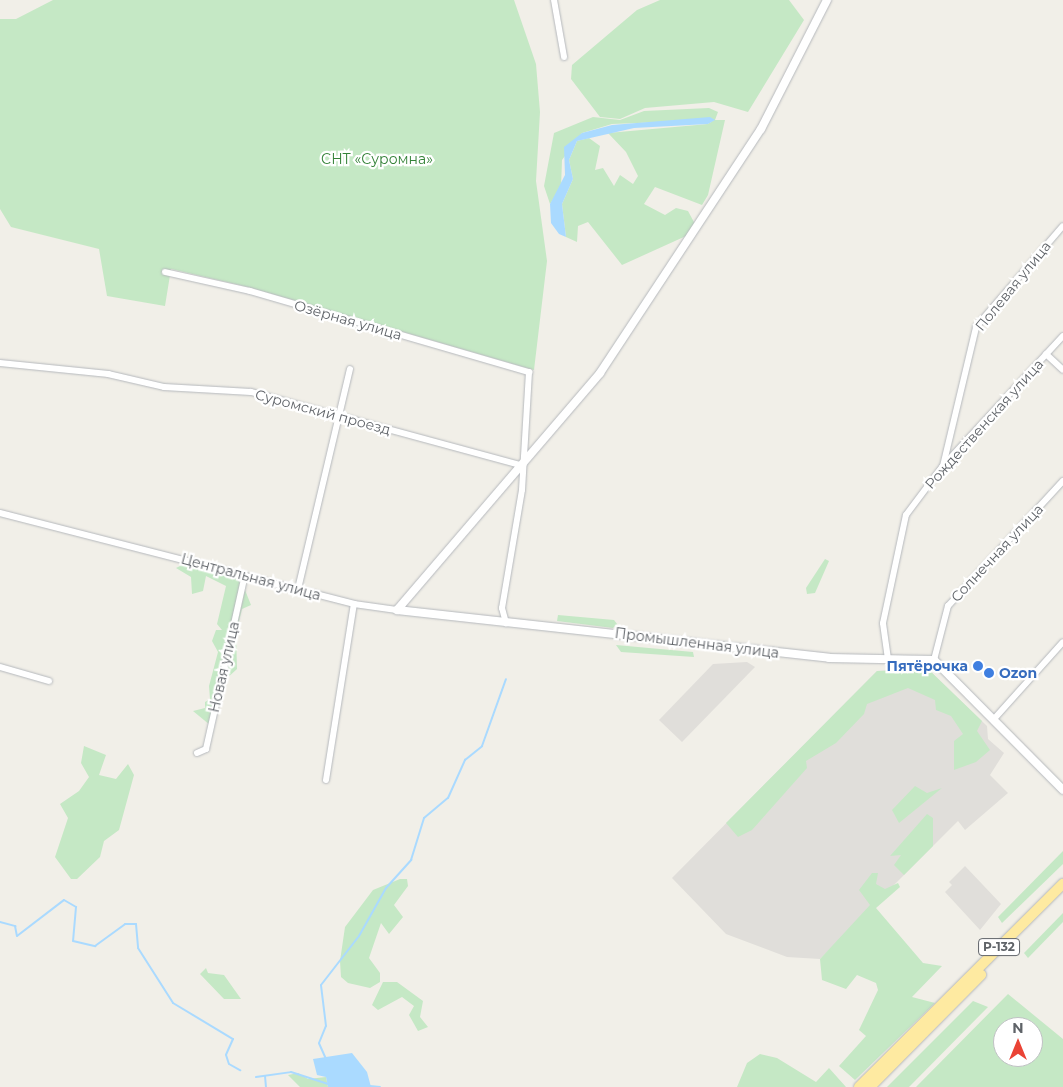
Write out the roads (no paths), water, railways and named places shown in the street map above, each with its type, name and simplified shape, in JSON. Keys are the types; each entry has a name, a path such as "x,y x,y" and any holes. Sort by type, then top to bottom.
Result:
{"highway":[{"name":"Р-132","path":"870,1087 938,1013 1063,884"},
{"name":"Р-132","path":"859,1087 1063,893"}],"street":[{"path":"554,0 564,57"},
{"path":"397,610 524,466 600,373 726,185 782,92 827,0"},
{"name":"Полевая улица","path":"942,467 976,327 1063,226"},
{"name":"Озёрная улица","path":"165,272 250,291 529,372 524,466"},
{"name":"Рождественская улица","path":"888,659 883,623 904,523 942,467 1063,336"},
{"path":"1046,354 1063,370"},
{"name":"Суромский проезд","path":"0,363 108,374 164,387 251,392 524,466"},
{"path":"298,589 337,415 350,369"},
{"path":"506,623 502,608 524,466"},
{"name":"Солнечная улица","path":"934,660 948,606 1063,482"},
{"name":"Центральная улица","path":"0,512 354,604 506,623"},
{"name":"Новая улица","path":"197,753 206,749 245,575"},
{"path":"326,780 354,604"},
{"name":"Промышленная улица","path":"506,623 829,658 934,660"},
{"path":"994,719 1063,642"},
{"path":"934,660 1063,790"},
{"path":"0,667 49,681"}],"water":[{"path":"710,117 715,120 708,124 634,128 577,141 569,160 573,179 562,204 566,237 559,234 551,223 550,204 565,175 564,147 582,133 612,125"},
{"path":"352,1053 367,1072 371,1087 328,1087 326,1077 317,1075 313,1059"}],"waterway":[{"path":"326,1059 319,1043 326,1026 321,985 359,936 386,888 411,860 424,818 448,798 465,760 482,746 506,679"},
{"path":"0,922 15,926 17,936 64,900 76,907 73,941 95,946 125,924 136,924 138,948 173,1003 233,1039 226,1055 229,1064 240,1070"},
{"path":"256,1077 291,1072 328,1084"},
{"path":"265,1076 266,1087"},
{"path":"370,1086 380,1087"}],"place":[{"name":"Пятёрочка","path":"978,666"},
{"name":"Ozon","path":"989,673"}],"park label":[{"name":"СНТ «Суромна»","path":"377,159"}]}
